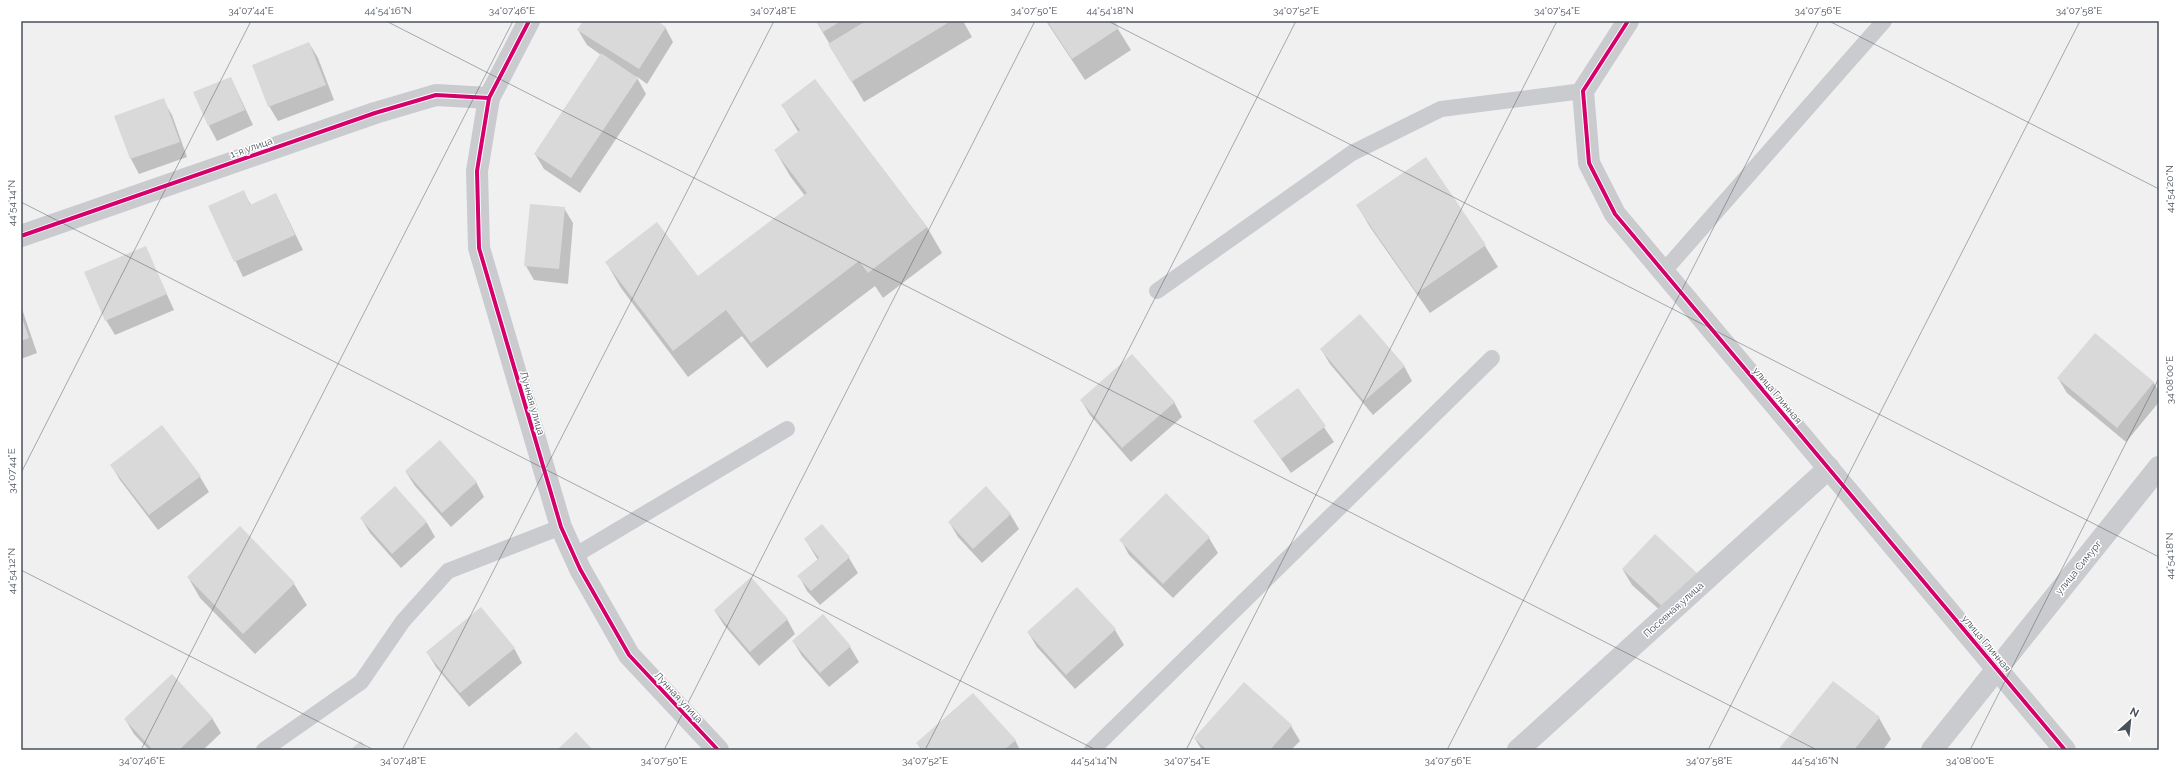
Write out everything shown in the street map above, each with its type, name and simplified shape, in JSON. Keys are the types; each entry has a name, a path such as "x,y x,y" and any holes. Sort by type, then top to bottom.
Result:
{"street":[{"name":"Лунная улица","path":"529,21 489,98 477,171 479,248 561,527 574,556 629,655 718,750"},
{"path":"1583,91 1628,21"},
{"name":"улица Глинная","path":"1583,91 1589,163 1615,214 1997,667 2065,750"},
{"name":"1-я улица","path":"21,236 375,113 436,95 489,98"},
{"name":"улица Симург","path":"1932,750 1997,667 2159,467"},
{"name":"Посевная улица","path":"1518,750 1829,468"}],"lane":[{"path":"1664,271 1884,21"},
{"path":"1157,290 1352,153 1441,109 1583,91"},
{"path":"1092,750 1492,358"},
{"path":"574,556 787,429"},
{"path":"264,750 361,682 403,621 448,571 561,527"}],"building":[{"path":"583,21 657,21 666,27 639,69 577,30"},
{"path":"816,21 841,21 823,32"},
{"path":"866,21 951,21 851,82 828,44"},
{"path":"1047,21 1115,21 1119,28 1072,59"},
{"path":"309,42 326,85 268,107 252,65"},
{"path":"601,53 638,78 571,178 534,154"},
{"path":"231,77 245,110 208,126 193,92"},
{"path":"815,79 927,227 868,273 859,261 751,343 726,310 673,351 605,262 657,222 698,276 807,193 774,150 800,130 781,105"},
{"path":"164,98 180,142 130,159 114,116"},
{"path":"1426,157 1486,245 1417,293 1356,205"},
{"path":"244,190 250,205 276,193 295,235 234,262 208,206"},
{"path":"530,204 565,207 559,269 524,266"},
{"path":"146,246 167,294 105,321 84,272"},
{"path":"1360,314 1405,366 1364,401 1320,349"},
{"path":"21,315 29,338 21,341"},
{"path":"2095,333 2154,382 2117,428 2057,378"},
{"path":"1132,354 1175,402 1122,448 1080,400"},
{"path":"1298,388 1326,426 1281,459 1253,421"},
{"path":"162,425 201,476 149,515 110,465"},
{"path":"440,440 477,482 442,513 405,471"},
{"path":"395,486 427,522 392,554 360,518"},
{"path":"986,486 1011,514 973,549 948,522"},
{"path":"1166,493 1210,537 1163,584 1119,540"},
{"path":"822,524 850,557 811,591 797,576 819,558 804,539"},
{"path":"240,526 295,583 243,634 187,577"},
{"path":"1655,534 1698,574 1665,609 1622,569"},
{"path":"751,577 788,619 750,652 714,610"},
{"path":"1077,587 1116,629 1066,675 1027,632"},
{"path":"481,607 515,648 460,693 426,652"},
{"path":"823,614 851,646 820,673 792,641"},
{"path":"172,674 213,718 179,750 153,750 124,719"},
{"path":"1833,681 1880,717 1854,750 1778,750"},
{"path":"1244,682 1292,725 1270,750 1207,750 1194,738"},
{"path":"973,693 1016,740 1004,750 923,750 916,743"},
{"path":"576,732 593,750 557,750"},
{"path":"361,741 368,750 350,750"}],"cycle path":[{"path":"529,21 489,98 477,171 479,248 561,527 580,569 629,655 718,750"},
{"path":"1628,21 1583,91 1589,163 1615,214 2065,750"},
{"path":"21,236 375,113 436,95 489,98"}]}
